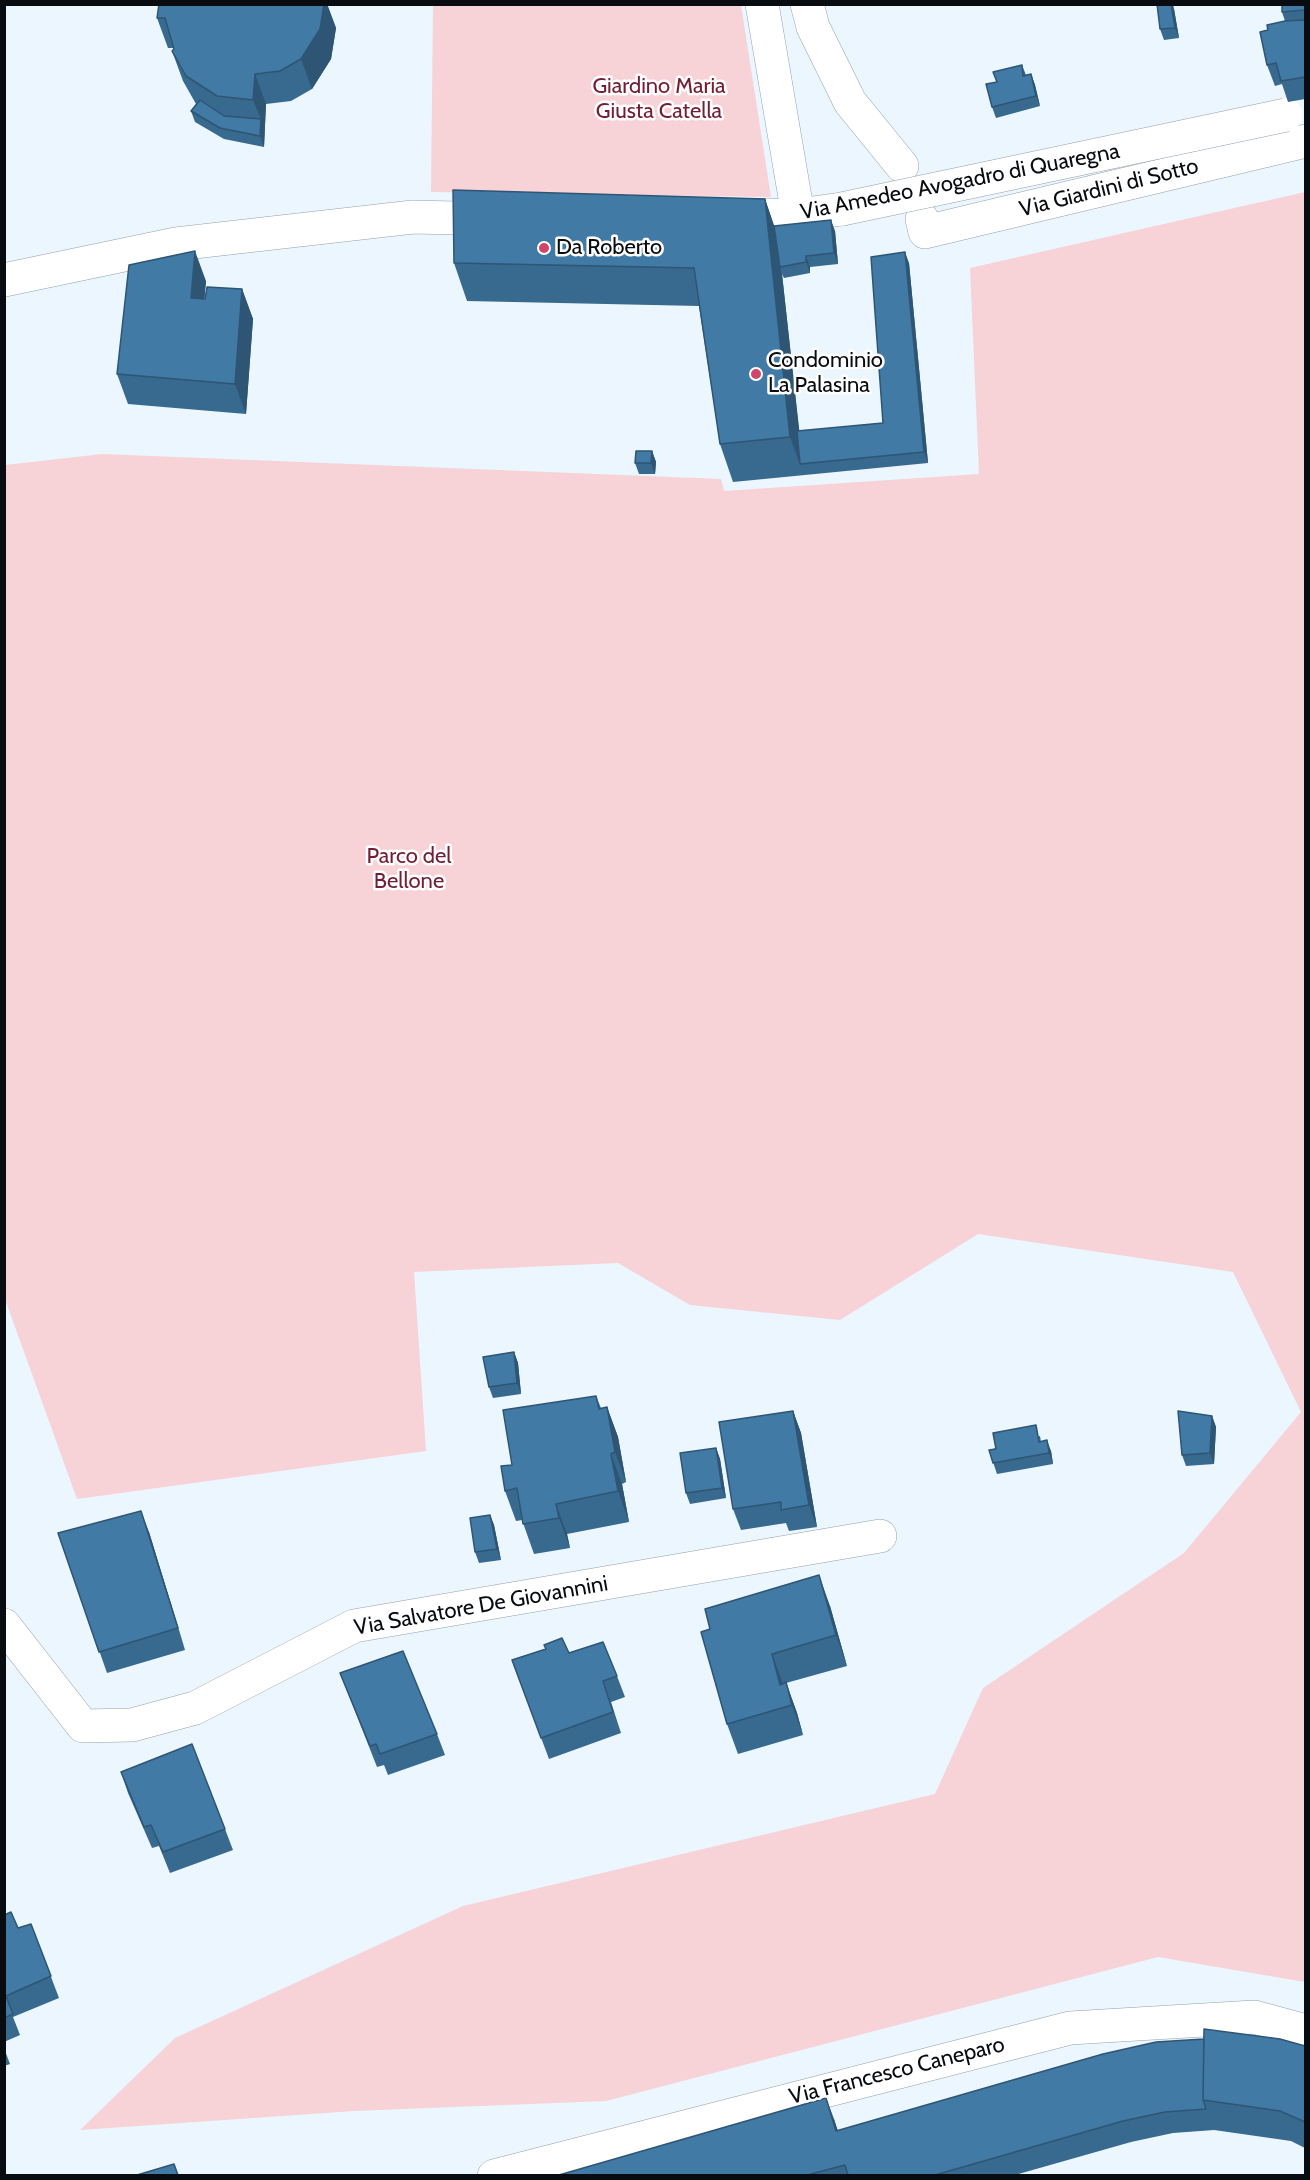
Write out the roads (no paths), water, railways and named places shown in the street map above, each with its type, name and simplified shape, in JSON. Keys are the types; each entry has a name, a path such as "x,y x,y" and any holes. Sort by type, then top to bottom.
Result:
{"street":[{"path":"762,4 798,215"},
{"path":"807,4 813,27 850,102 902,166"},
{"name":"Via Amedeo Avogadro di Quaregna","path":"694,217 798,215 842,209 1296,113"},
{"name":"Via Giardini di Sotto","path":"922,219 925,232 1305,141"},
{"path":"4,280 176,244 413,217 524,219"},
{"name":"Via Salvatore De Giovannini","path":"4,1625 83,1726 132,1725 195,1708 354,1626 880,1536"},
{"name":"Via Francesco Caneparo","path":"494,2175 1070,2028 1254,2017 1305,2031"}],"place":[{"name":"Da Roberto","path":"544,248"},
{"name":"Condominio La Palasina","path":"756,374"}],"park label":[{"name":"Giardino Maria Giusta Catella","path":"659,100"},
{"name":"Parco del Bellone","path":"409,870"}]}
